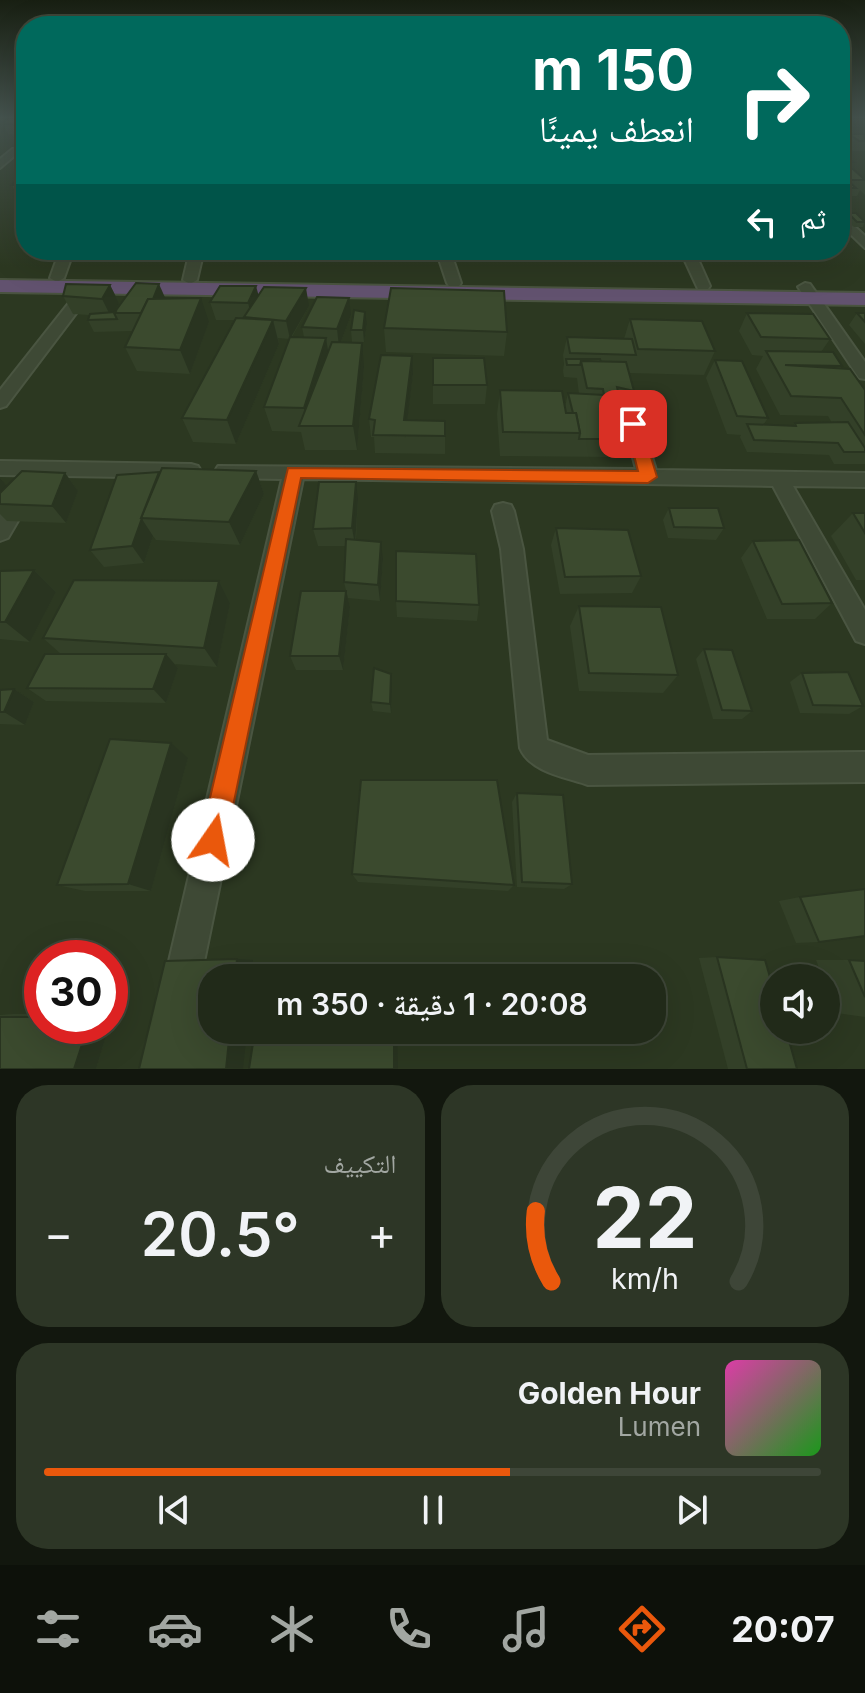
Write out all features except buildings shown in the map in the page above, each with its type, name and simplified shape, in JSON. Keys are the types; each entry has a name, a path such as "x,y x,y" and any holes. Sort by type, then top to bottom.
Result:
{"highway":[{"path":"0,277 703,286 865,299"},
{"path":"0,286 809,293 865,288"}],"street":[{"path":"850,228 865,244"},
{"path":"57,278 63,260"},
{"path":"190,280 195,260"},
{"path":"446,260 454,283"},
{"path":"691,260 703,286"},
{"path":"0,402 88,288"},
{"path":"809,293 865,374"},
{"path":"633,424 648,477"},
{"path":"0,468 865,480"},
{"path":"0,532 39,469"},
{"path":"173,1023 294,472"},
{"path":"779,479 865,633"},
{"path":"503,511 512,549 534,748 546,756 588,770 865,767"}],"route":[{"path":"213,840 294,472 648,477 633,424"}]}
